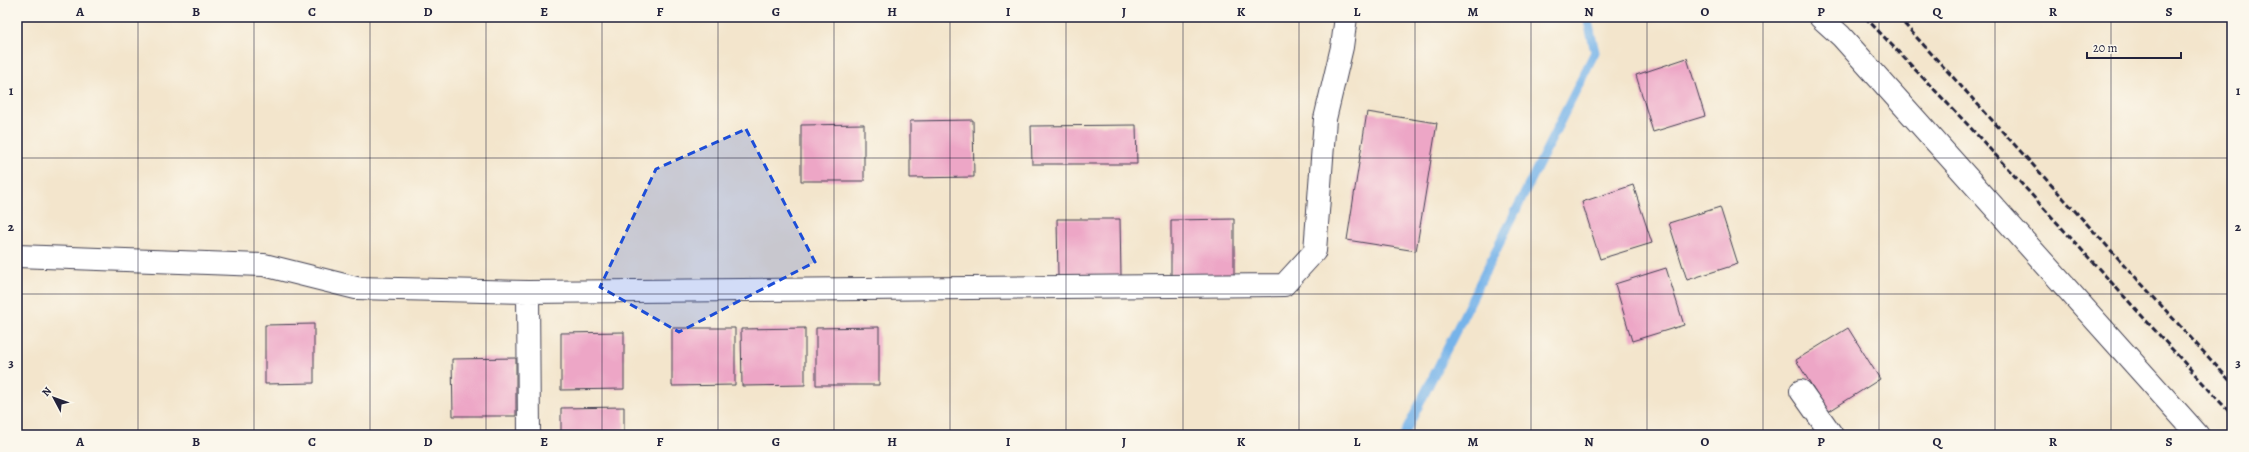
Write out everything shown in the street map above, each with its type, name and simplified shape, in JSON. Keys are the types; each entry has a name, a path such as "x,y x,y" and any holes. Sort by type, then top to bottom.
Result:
{"street":[{"path":"17,256 264,265 356,288 528,292 1284,285 1315,251 1325,119 1342,47 1346,17"},
{"path":"1820,17 1841,36 2198,435"},
{"path":"528,292 529,435"},
{"path":"1800,391 1832,435"}],"highlighted area":[{"path":"746,129 815,262 679,332 600,287 656,169"}],"building":[{"path":"1687,58 1705,116 1653,132 1636,75"},
{"path":"1367,112 1437,123 1416,251 1347,240"},
{"path":"973,120 974,177 910,178 910,121"},
{"path":"864,124 864,181 801,181 801,125"},
{"path":"1136,125 1137,164 1032,164 1031,126"},
{"path":"1633,185 1652,243 1600,259 1582,202"},
{"path":"1720,207 1738,264 1687,280 1669,223"},
{"path":"1057,219 1120,219 1121,276 1058,276"},
{"path":"1234,219 1234,276 1171,277 1171,220"},
{"path":"1666,268 1684,325 1632,341 1615,284"},
{"path":"314,324 314,383 265,384 265,325"},
{"path":"879,327 879,385 816,385 816,328"},
{"path":"672,328 735,328 735,385 672,386"},
{"path":"805,328 805,385 742,386 741,329"},
{"path":"1848,328 1880,379 1828,412 1796,360"},
{"path":"624,332 624,389 561,390 561,333"},
{"path":"516,358 516,416 453,416 452,359"},
{"path":"624,407 624,435 561,435 561,408"}],"waterway":[{"path":"1404,435 1595,52 1587,17"}],"railway":[{"path":"1865,17 1969,126 2232,415"},
{"path":"1898,17 2232,383"}]}
